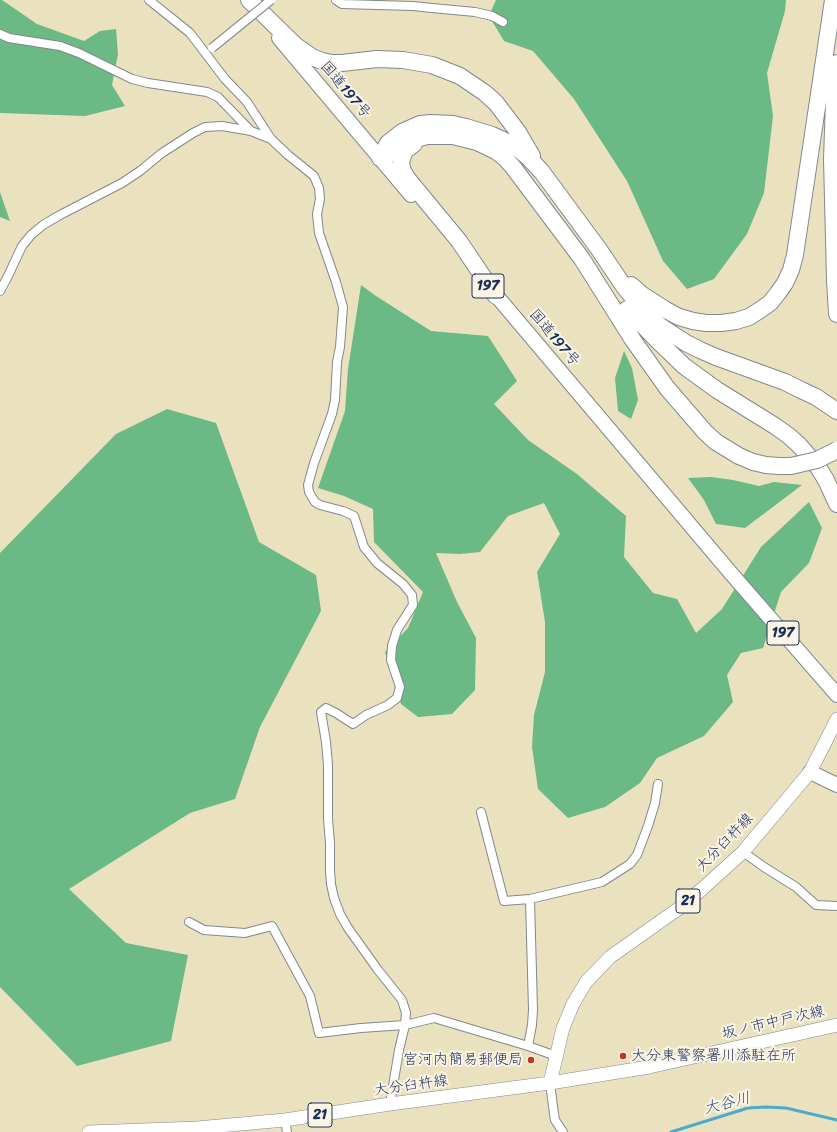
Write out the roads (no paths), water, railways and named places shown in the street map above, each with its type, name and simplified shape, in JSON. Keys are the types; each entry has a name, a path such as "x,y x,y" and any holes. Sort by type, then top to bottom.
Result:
{"highway":[{"name":"国道197号","path":"248,0 728,571 837,695"},
{"path":"248,0 295,45 312,57 322,61 342,63 377,59 403,60 432,65 460,76 479,88 496,103 518,132 542,172 598,248 625,288 648,316 686,343 716,357 802,390 816,397 837,412"},
{"path":"598,248 641,294 679,317 693,321 721,324 736,321 749,316 770,303 785,283 791,270 795,255 833,0"},
{"path":"837,63 832,159 837,314"},
{"path":"380,158 388,143 402,132 420,124 441,123 466,127 492,135 505,141 528,157 542,172"},
{"path":"427,136 406,151 402,158 401,164 403,172 459,240 496,296"},
{"path":"380,158 427,136 446,136 466,139 478,142 496,151 513,166 582,259 645,357 674,397 705,432 716,442 753,462 779,466 791,466 817,460 837,450"},
{"path":"582,259 654,338 684,366 717,390 789,436 799,445 818,467 837,504"},
{"path":"810,772 837,785"}],"main road":[{"name":"大分臼杵線","path":"88,1132 286,1126 390,1104 550,1083 563,1028 568,1014 580,991 594,973 610,957 664,920 689,900 743,852 810,772 837,719"},
{"name":"坂ノ市中戸次線","path":"550,1083 649,1067 837,1025"}],"street":[{"path":"149,0 190,33 225,79 247,102 271,139 314,176 319,188 320,199 317,214 319,233 343,306 340,347 337,362 335,400 332,414 314,463 308,485 309,492 315,502 320,505 344,510 354,516 364,547 377,563 403,584 412,595 413,605 397,630 392,646 391,660 400,687 397,698 388,705 366,715 353,724 336,712 326,708 321,712 328,765 330,870 334,898 348,928 378,970 402,1000 406,1013 390,1104"},
{"path":"205,54 270,0"},
{"path":"340,1 475,12 492,16 503,22"},
{"path":"0,34 9,38 60,46 79,53 132,79 148,83 207,92 218,97 251,131"},
{"path":"0,291 22,246 31,235 43,225 122,183 183,139 205,127 222,126 251,131 271,139"},
{"path":"481,812 504,901 530,899 602,882 630,864 638,855 655,803 658,784"},
{"path":"743,852 796,887 816,905 837,906"},
{"path":"528,1046 533,1010 530,899"},
{"path":"189,922 204,930 245,933 272,926 310,996 319,1033 405,1025 434,1018 528,1046 556,1056"},
{"path":"550,1083 555,1120 563,1132"}],"waterway":[{"name":"大谷川","path":"671,1132 748,1108 786,1108 837,1120"}],"place":[{"name":"大分東警察署川添駐在所","path":"623,1056"},
{"name":"宮河内簡易郵便局","path":"531,1060"}]}
